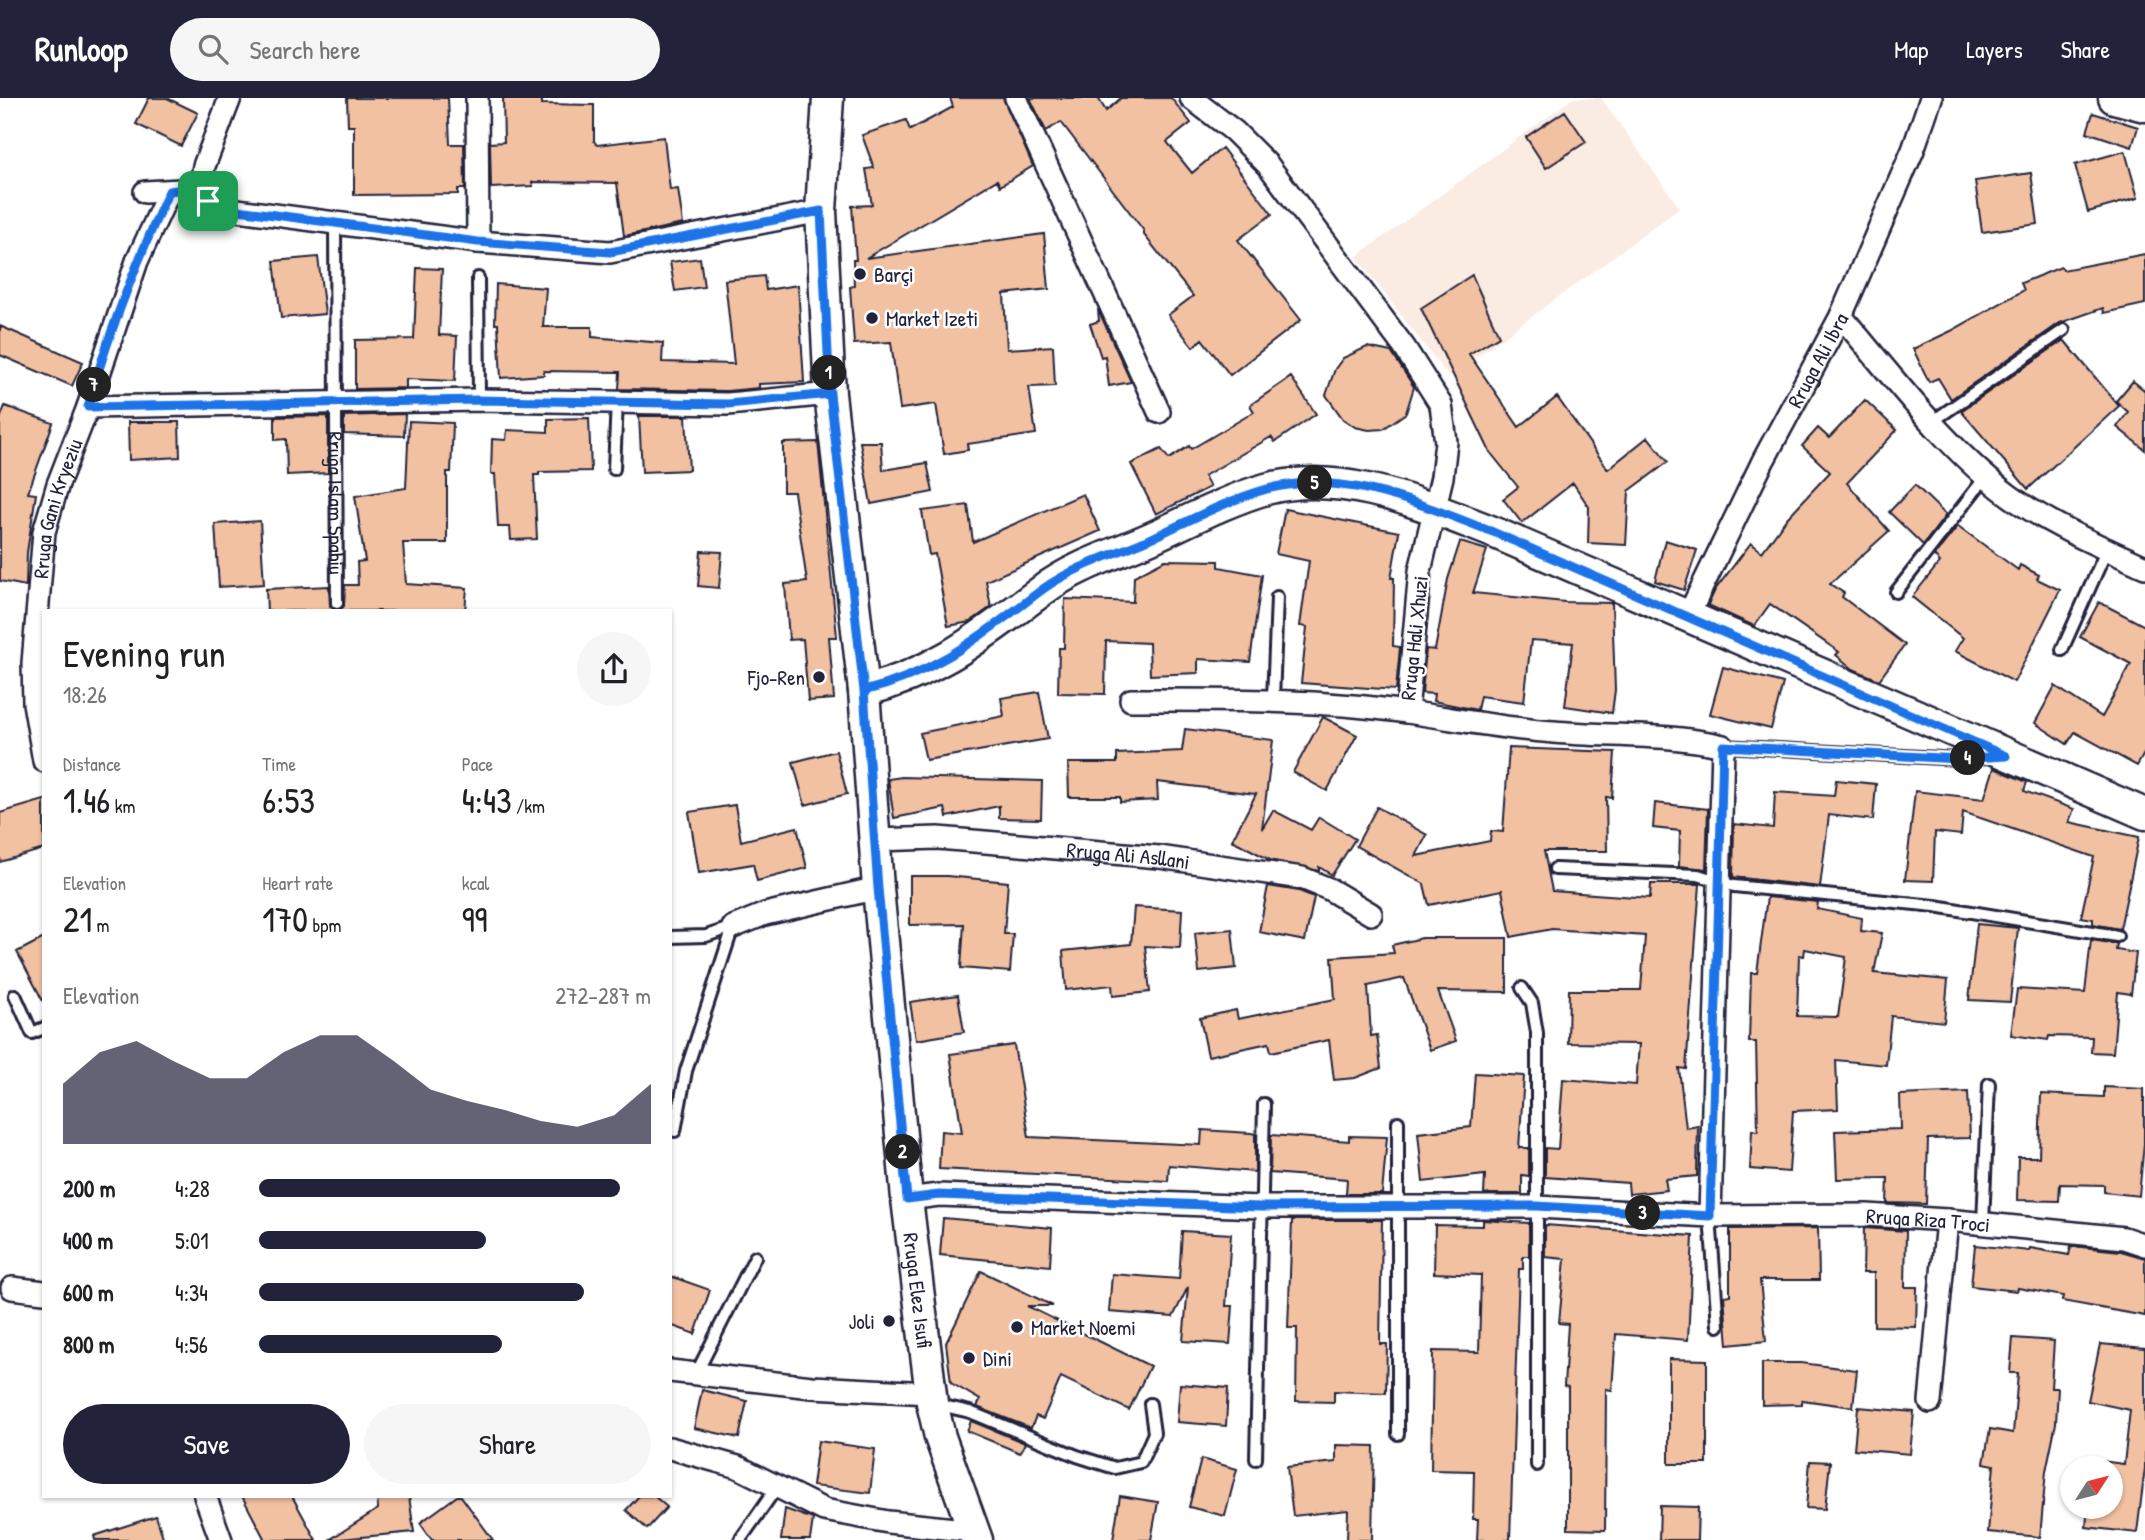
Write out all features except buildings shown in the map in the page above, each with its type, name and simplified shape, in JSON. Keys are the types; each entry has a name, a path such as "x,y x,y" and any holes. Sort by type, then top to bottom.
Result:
{"main road":[{"name":"Rruga Elez Isufi","path":"828,98 821,211 830,394 864,691 878,888 907,1199 931,1398 940,1437 976,1535"},
{"path":"2114,98 2145,106"},
{"path":"864,691 920,673 953,656 984,636 1045,588 1075,572 1266,489 1306,482 1345,484 1436,511 1688,616 2145,814"}],"street":[{"path":"230,98 204,166 200,187 208,201 230,209 478,242 610,252 821,211"},
{"path":"477,98 478,242"},
{"path":"1016,98 1159,412"},
{"name":"Rruga Hali Xhuzi","path":"1191,98 1234,131 1268,165 1431,386 1441,405 1446,442 1436,511 1420,571 1407,712 1476,724 1555,732 1696,739 1723,746"},
{"name":"Rruga Ali Ibra","path":"1688,616 1763,461 1841,316 1913,150 1931,98"},
{"path":"145,192 200,187"},
{"name":"Rruga Gani Kryeziu","path":"42,749 34,703 33,663 44,532 58,484 88,407 98,369 137,261 169,191"},
{"path":"1841,316 1933,421 2016,500 2060,527 2145,567"},
{"name":"Rruga Islam Spahiu","path":"88,407 479,400 728,404 830,394"},
{"path":"1131,700 1273,699 1407,712"},
{"path":"1710,1216 1717,881 1723,746"},
{"name":"Rruga Ali Asllani","path":"875,840 938,838 1159,857 1301,877 1329,889 1371,914"},
{"path":"733,927 765,914 878,888"},
{"name":"Rruga Riza Troci","path":"907,1199 939,1195 1260,1207 1537,1206 1710,1216 1867,1215 1983,1223 2124,1238 2145,1245"},
{"path":"1930,1402 1947,1220"},
{"path":"12,1288 42,1292"},
{"path":"672,1371 931,1398"},
{"path":"672,1448 738,1467 824,1510 976,1535"},
{"path":"206,1498 221,1540"}],"lane":[{"name":"Rruga Islam Spahiu","path":"335,223 337,603"},
{"path":"478,278 479,400"},
{"path":"1933,421 2064,330"},
{"path":"614,469 617,401"},
{"path":"1896,592 1987,475"},
{"path":"2062,650 2106,549"},
{"path":"1273,699 1277,597"},
{"name":"Rruga Hali Xhuzi","path":"1723,746 1958,759 2006,756"},
{"path":"1555,869 1698,875 1734,886 1935,906 2117,936"},
{"path":"672,937 706,936 733,927"},
{"path":"674,1130 686,1071 733,927"},
{"path":"1522,988 1532,1003 1537,1034 1537,1465"},
{"path":"15,995 32,1033 42,1029"},
{"path":"1983,1223 1989,1084"},
{"path":"1256,1459 1264,1104"},
{"path":"1398,1122 1398,1434"},
{"path":"1710,1216 1718,1326"},
{"path":"696,1374 755,1257"},
{"path":"931,1398 1077,1456 1115,1468 1141,1462 1154,1433 1150,1404"},
{"path":"740,1540 777,1487"}],"shaded area":[{"path":"1573,98 1601,98 1680,208 1449,377 1356,257"}],"place":[{"name":"Barçi","path":"860,274"},
{"name":"Market Izeti","path":"872,318"},
{"name":"Fjo-Ren","path":"819,677"},
{"name":"Joli","path":"889,1321"},
{"name":"Market Noemi","path":"1017,1327"},
{"name":"Dini","path":"969,1358"}],"route":[{"path":"208,201 200,187 169,191 137,261 98,369 88,407 479,400 728,404 830,394 864,691 920,673 953,656 984,636 1045,588 1201,516 1266,489 1306,482 1345,484 1388,495 1493,532 2006,756 1958,759 1723,746 1717,881 1710,1216 1537,1206 1260,1207 939,1195 907,1199 878,888 864,691 853,592 830,394 821,211 610,252 478,242 230,209 208,201"}]}
